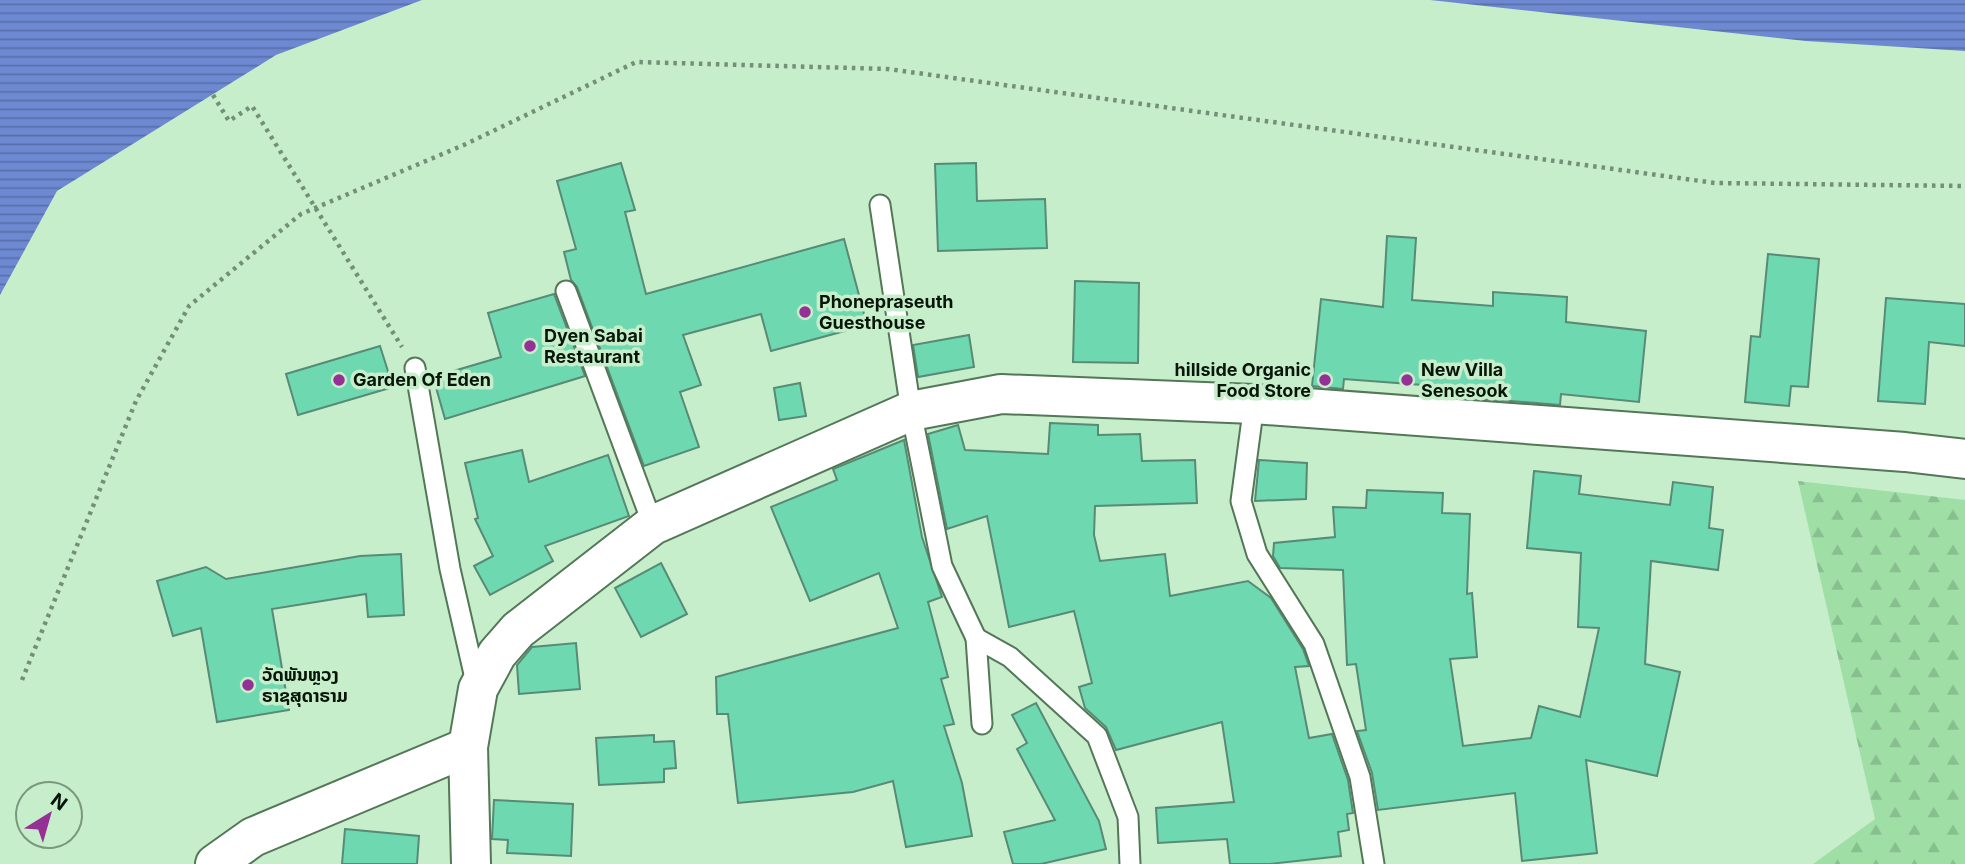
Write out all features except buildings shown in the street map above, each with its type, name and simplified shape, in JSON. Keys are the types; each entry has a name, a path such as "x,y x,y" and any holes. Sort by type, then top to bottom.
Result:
{"street":[{"path":"471,864 468,747 478,689 497,654 518,630 653,525 911,411 1001,394 1254,404 1905,452 1965,459"},
{"path":"215,864 253,837 468,747"}],"lane":[{"path":"880,205 911,411 942,566 976,638 982,724"},
{"path":"566,291 653,525"},
{"path":"415,368 450,569 478,689"},
{"path":"1254,404 1241,501 1257,554 1314,644 1360,777 1374,864"},
{"path":"976,638 1010,657 1097,736 1128,817 1130,864"}],"path":[{"path":"213,95 229,121 253,106 415,368"}],"green space":[{"path":"1798,481 1965,500 1965,864 1813,864 1875,819"}],"water":[{"path":"0,0 422,0 276,55 57,191 0,295"},
{"path":"1430,0 1965,0 1965,51 1806,41"}],"place":[{"name":"Phonepraseuth Guesthouse","path":"805,312"},
{"name":"Dyen Sabai Restaurant","path":"530,346"},
{"name":"Garden Of Eden","path":"339,380"},
{"name":"hillside Organic Food Store","path":"1325,380"},
{"name":"New Villa Senesook","path":"1407,380"},
{"name":"ວັດພັນຫຼວງ ຣາຊສຸດາຣາມ","path":"248,685"}]}
